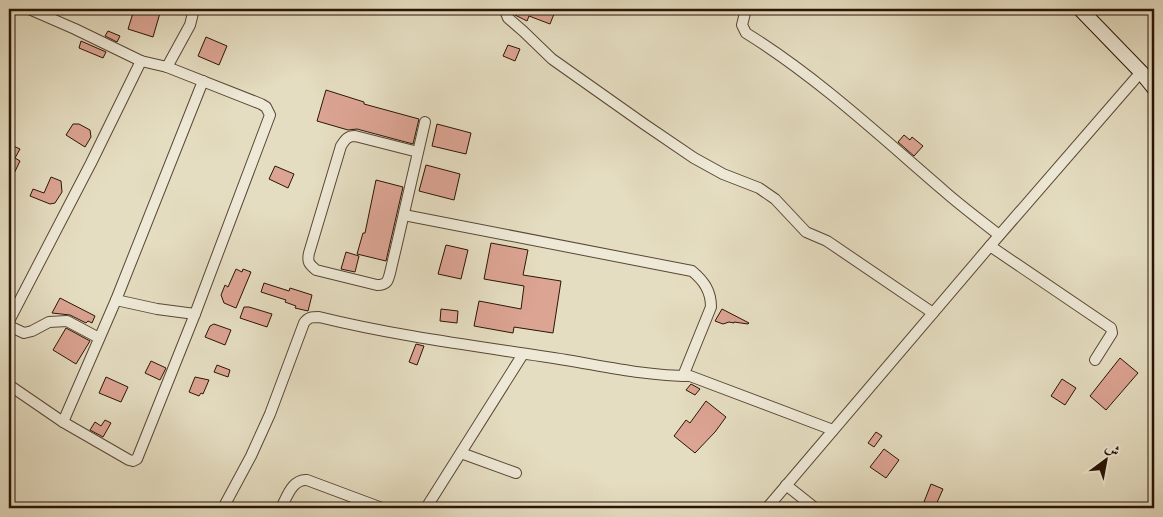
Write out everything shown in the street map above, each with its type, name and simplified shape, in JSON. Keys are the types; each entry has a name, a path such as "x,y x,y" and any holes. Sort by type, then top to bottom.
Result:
{"street":[{"path":"9,386 63,422 129,460 137,459 195,314 270,115 266,107 261,104 167,68 141,61 74,28 29,9"},
{"path":"167,68 190,25 194,9"},
{"path":"506,9 508,18 552,59 694,158 723,174 759,188 774,199 806,232 827,241 933,314"},
{"path":"746,9 742,25 746,33 809,76 856,114 944,191 999,235"},
{"path":"1080,9 1154,88"},
{"path":"9,321 141,61"},
{"path":"766,508 1141,72"},
{"path":"63,422 116,300 203,81"},
{"path":"418,152 355,136 349,136 345,139 341,146 309,253 307,260 309,265 316,270 378,285 384,285 388,282 425,122"},
{"path":"404,215 692,271 701,279 711,297 710,307 683,376"},
{"path":"990,246 1111,328 1112,333 1095,360"},
{"path":"116,300 157,309 195,314"},
{"path":"223,508 251,456 307,319 319,317 377,330 566,360 610,369 671,377 690,376 833,430"},
{"path":"9,326 24,333 49,322 67,321 99,338"},
{"path":"426,508 523,354"},
{"path":"461,453 516,473"},
{"path":"281,508 295,483 300,480 307,480 380,508"},
{"path":"786,485 815,508"}],"building":[{"path":"136,9 148,9 160,13 153,37 128,29"},
{"path":"515,9 556,9 550,24 529,16 527,21 515,15 518,10"},
{"path":"108,31 120,36 117,42 105,36"},
{"path":"206,37 227,46 219,65 198,56"},
{"path":"81,41 106,52 103,58 79,48"},
{"path":"508,45 520,49 515,61 503,56"},
{"path":"326,90 364,102 364,104 419,119 413,144 357,129 348,130 317,121"},
{"path":"73,124 79,124 90,130 91,137 85,147 66,135"},
{"path":"437,124 471,133 466,154 432,146"},
{"path":"904,135 910,140 912,137 923,146 914,156 898,142"},
{"path":"9,144 20,149 15,158 20,161 9,184"},
{"path":"426,165 460,174 454,200 419,191"},
{"path":"275,166 294,174 288,188 269,179"},
{"path":"51,177 61,181 62,192 55,203 50,204 30,196 33,189 44,193"},
{"path":"376,180 403,187 386,261 357,254 363,233 365,233"},
{"path":"491,243 528,250 523,275 561,281 553,333 514,327 513,333 474,326 479,301 521,309 524,286 484,279"},
{"path":"446,245 468,250 461,279 438,274"},
{"path":"346,252 359,256 355,272 341,269"},
{"path":"236,269 242,272 243,269 251,272 236,308 224,303 221,295 225,285 228,287"},
{"path":"264,283 289,291 290,288 312,295 308,311 295,308 296,306 285,302 286,300 261,292"},
{"path":"60,298 95,316 92,323 88,321 86,323 70,315 52,313"},
{"path":"244,307 272,314 267,327 240,318"},
{"path":"441,309 458,311 457,323 440,321"},
{"path":"722,309 749,323 729,322 723,324 715,321"},
{"path":"214,324 231,330 225,345 205,337 210,326"},
{"path":"66,328 90,341 76,364 53,350"},
{"path":"416,344 424,346 417,365 409,362"},
{"path":"1120,358 1138,373 1106,410 1090,396"},
{"path":"151,361 166,368 160,380 145,373"},
{"path":"217,365 230,370 228,377 214,372"},
{"path":"106,377 128,387 121,402 99,393"},
{"path":"195,377 209,380 203,394 201,393 199,396 189,392"},
{"path":"1062,379 1076,388 1065,405 1051,396"},
{"path":"691,384 700,389 695,395 686,390"},
{"path":"706,401 726,417 695,453 674,436 686,420 690,423"},
{"path":"105,420 111,423 103,437 90,430 95,422 101,426"},
{"path":"876,432 882,436 874,447 868,443"},
{"path":"884,449 899,460 886,478 870,467"},
{"path":"931,484 943,489 935,507 924,502"}]}
